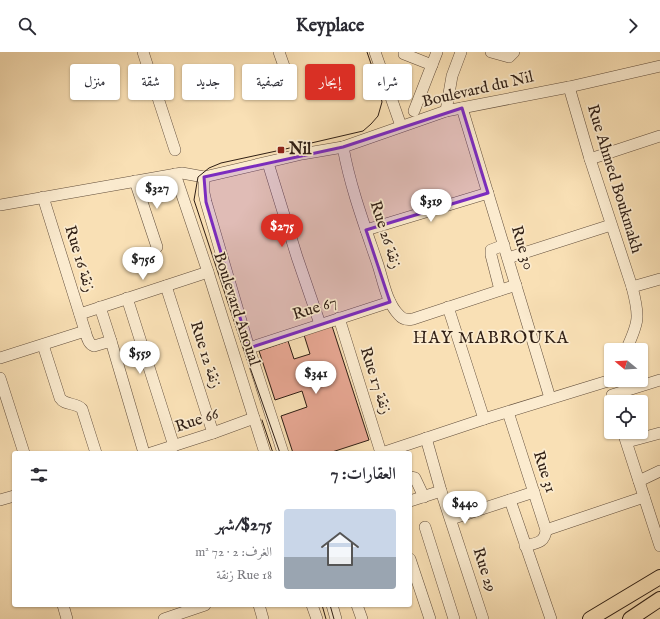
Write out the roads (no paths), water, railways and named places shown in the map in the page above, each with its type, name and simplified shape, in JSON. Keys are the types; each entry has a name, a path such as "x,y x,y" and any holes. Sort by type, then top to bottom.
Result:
{"main road":[{"path":"590,619 660,577"},
{"path":"630,619 660,599"}],"street":[{"path":"143,52 175,150"},
{"path":"279,52 283,64"},
{"path":"375,52 401,126"},
{"path":"404,52 404,54 432,65"},
{"path":"414,111 437,52"},
{"path":"393,104 414,111 427,113 446,111 452,76 461,52"},
{"path":"491,52 509,54"},
{"name":"Boulevard du Nil","path":"0,205 182,173 204,177 302,154 343,147 446,111 569,87 660,66"},
{"name":"Rue Ahmed Boukmakh","path":"569,87 590,159 632,287 637,308 638,317 635,331 629,343"},
{"name":"Rue 30","path":"462,108 550,398"},
{"path":"590,159 660,136"},
{"name":"Rue 26 زنقة","path":"343,147 345,160 366,230 390,302 404,319 413,319 448,307"},
{"path":"268,163 297,257 320,324"},
{"name":"Boulevard Anoual","path":"175,174 208,272 264,451"},
{"name":"Boulevard Anoual","path":"204,177 205,197 249,348 282,451"},
{"path":"135,181 157,247"},
{"path":"366,230 488,193"},
{"name":"Rue 16 زنقة","path":"43,197 85,331"},
{"path":"508,258 611,225"},
{"path":"500,290 491,250 504,245"},
{"path":"80,314 208,272"},
{"path":"632,287 660,279"},
{"path":"484,419 448,307 516,284"},
{"name":"Rue 12 زنقة","path":"166,286 213,433"},
{"path":"127,298 174,446"},
{"name":"Rue 67","path":"249,348 390,302"},
{"path":"100,307 143,451"},
{"name":"Rue 17 زنقة","path":"339,318 381,451"},
{"path":"0,358 85,331 89,343 94,346 111,341"},
{"path":"43,345 60,398 65,403 76,405 82,409 95,451"},
{"path":"0,378 23,451"},
{"path":"621,395 660,380"},
{"path":"388,451 604,381"},
{"name":"Rue 31","path":"508,412 546,530"},
{"name":"Rue 66","path":"158,451 254,418"},
{"path":"648,434 660,433"},
{"name":"Rue 29","path":"426,438 441,491 483,619"},
{"path":"626,439 660,546"},
{"path":"639,481 660,471"},
{"path":"412,477 416,478 424,497"},
{"path":"412,501 441,491"},
{"path":"451,519 534,492"},
{"path":"525,546 544,539 546,530 644,496"},
{"path":"0,500 12,497"},
{"path":"510,500 551,619"},
{"path":"425,527 454,619"},
{"path":"412,565 430,619"},
{"path":"64,607 67,619"},
{"path":"164,619 179,616 200,607"},
{"path":"260,607 263,619"},
{"path":"313,607 317,619"},
{"path":"333,607 336,619"},
{"path":"358,607 362,619"}],"tram line":[{"path":"279,451 194,200 198,177 209,168 221,163 363,131 378,116 382,102 378,84 367,52"},
{"path":"262,420 272,451"},
{"path":"323,607 326,619"},
{"path":"331,607 334,619"}],"place":[{"name":"Nil","path":"281,150"}],"district":[{"name":"HAY MABROUKA","path":"491,338"}]}
